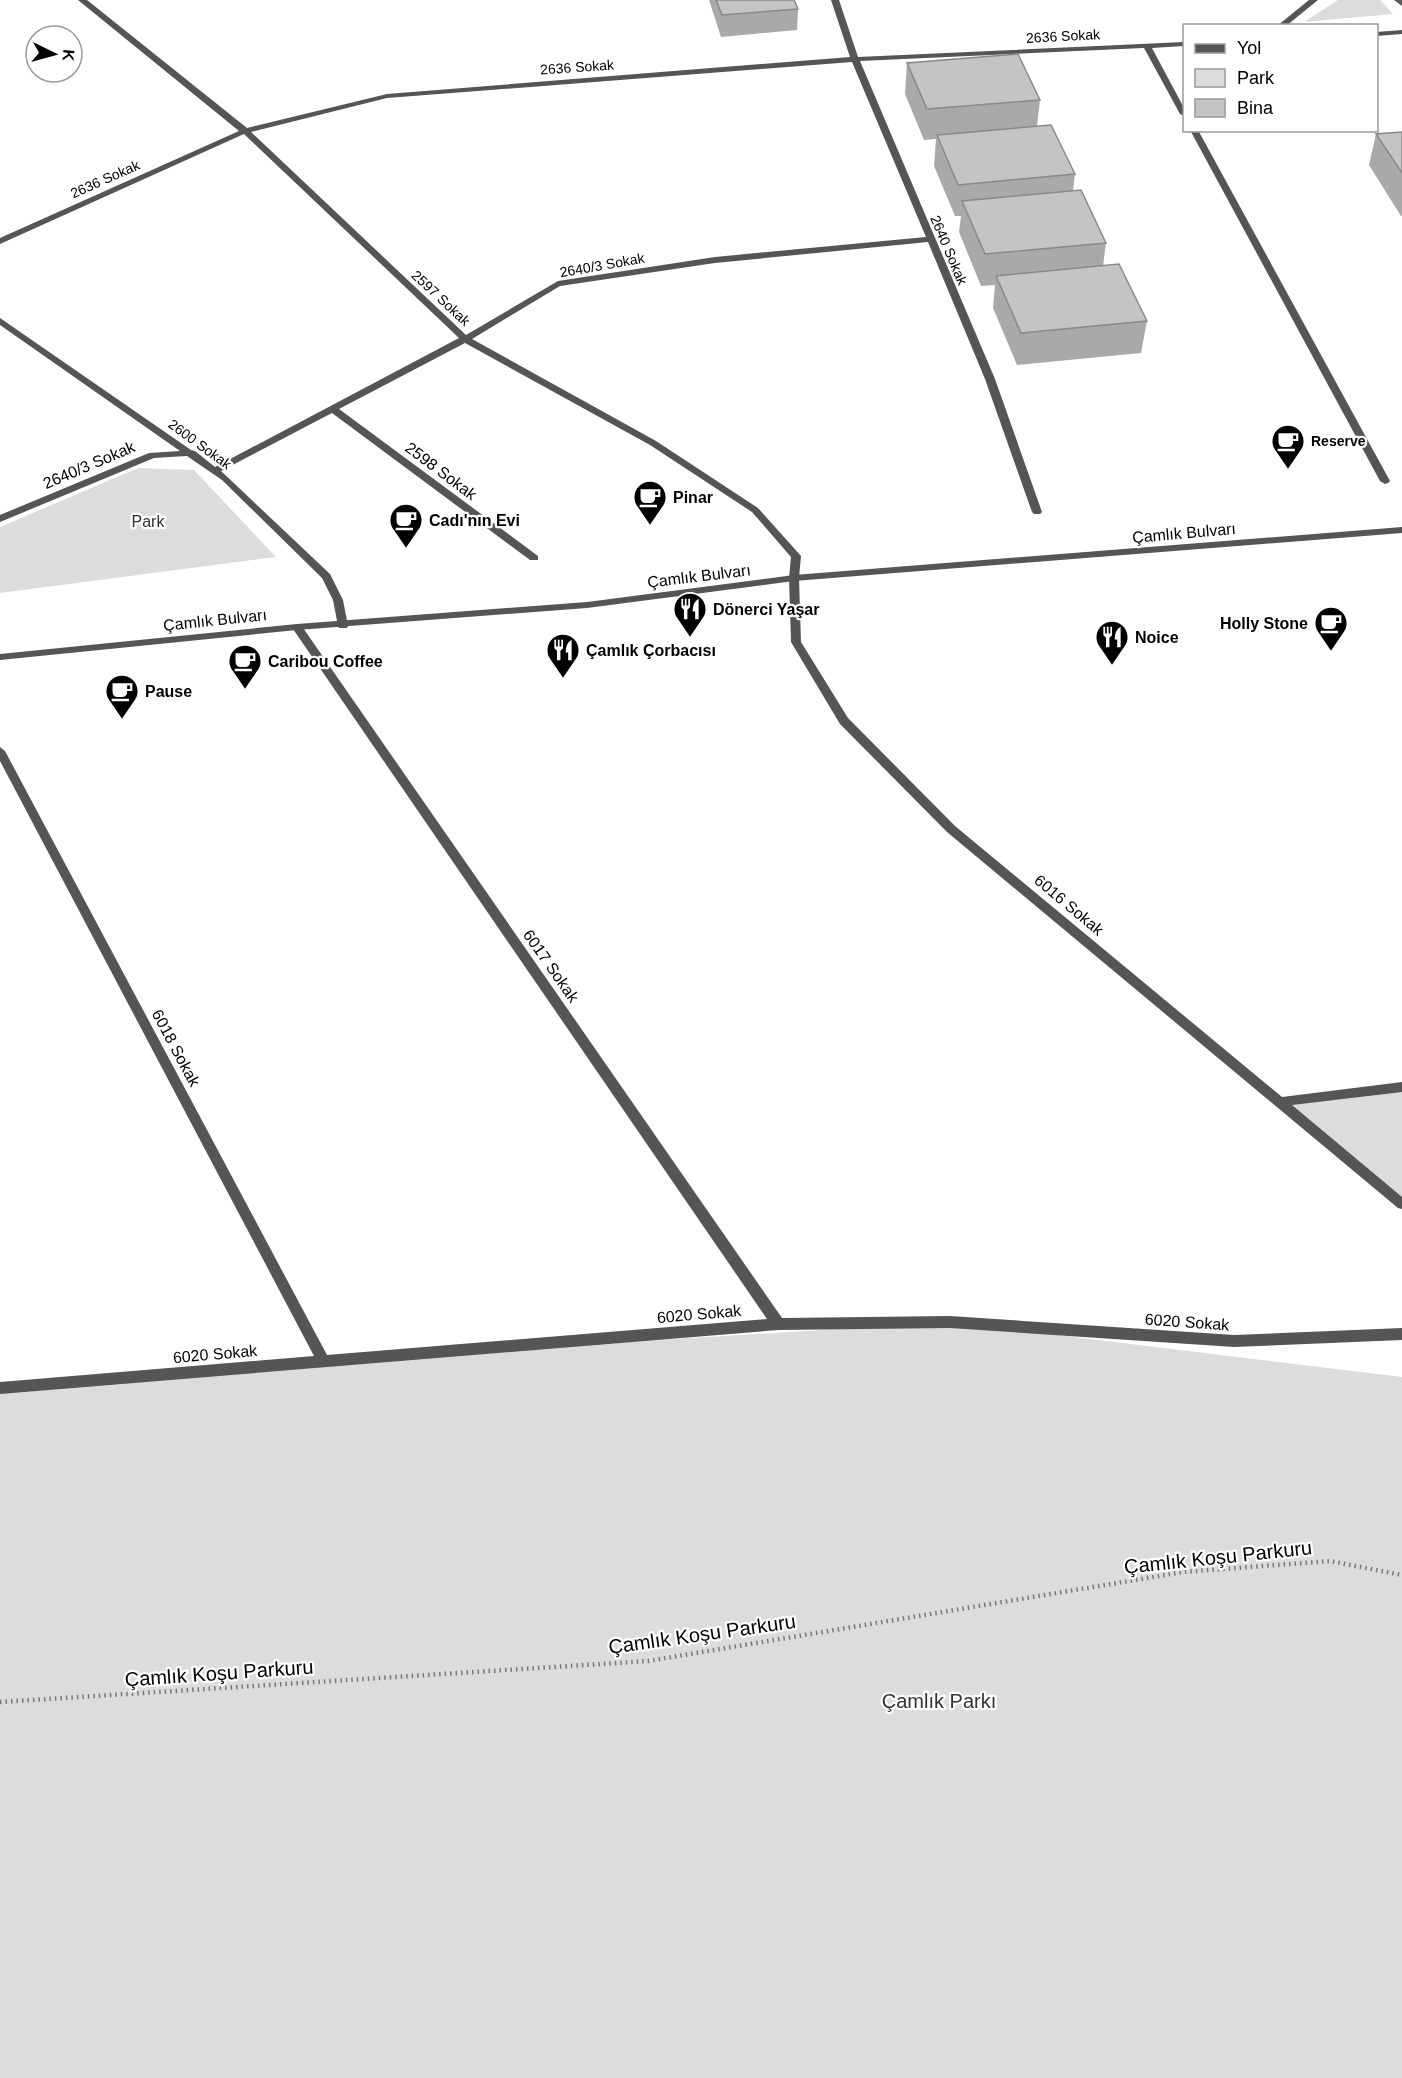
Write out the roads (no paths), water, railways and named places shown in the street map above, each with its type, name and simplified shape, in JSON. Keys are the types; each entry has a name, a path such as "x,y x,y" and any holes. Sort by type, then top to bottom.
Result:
{"street":[{"name":"2597 Sokak","path":"82,0 245,131 465,339 653,443 755,510 796,556 794,578"},
{"name":"2640 Sokak","path":"835,0 855,59 990,379 1037,512"},
{"path":"1284,24 1314,0"},
{"path":"1398,0 1402,4"},
{"path":"1378,34 1402,32"},
{"name":"2636 Sokak","path":"0,241 245,131 387,96 855,59 1183,44"},
{"path":"1147,46 1183,110"},
{"path":"1195,132 1385,481"},
{"name":"2640/3 Sokak","path":"216,470 465,339 558,284 715,260 929,239"},
{"name":"2600 Sokak","path":"0,321 216,470 326,576 338,600 343,626"},
{"name":"2598 Sokak","path":"332,408 534,558"},
{"name":"2640/3 Sokak","path":"0,519 152,455 192,453"},
{"name":"Çamlık Bulvarı","path":"0,657 297,627 343,626 587,605 794,578 1402,530"},
{"name":"6016 Sokak","path":"794,578 796,642 844,721 951,829 1402,1204"},
{"name":"6017 Sokak","path":"297,627 778,1324"},
{"name":"6018 Sokak","path":"0,751 323,1361"},
{"path":"1280,1102 1402,1087"},
{"name":"6020 Sokak","path":"0,1388 778,1324 950,1322 1234,1341 1402,1334"}],"place":[{"name":"Reserve","path":"1288,470"},
{"name":"Pinar","path":"650,526"},
{"name":"Cadı'nın Evi","path":"406,549"},
{"name":"Dönerci Yaşar","path":"690,638"},
{"name":"Holly Stone","path":"1331,652"},
{"name":"Noice","path":"1112,666"},
{"name":"Çamlık Çorbacısı","path":"563,679"},
{"name":"Caribou Coffee","path":"245,690"},
{"name":"Pause","path":"122,720"}],"park label":[{"name":"Park","path":"148,521"},
{"name":"Çamlık Parkı","path":"939,1701"}]}
